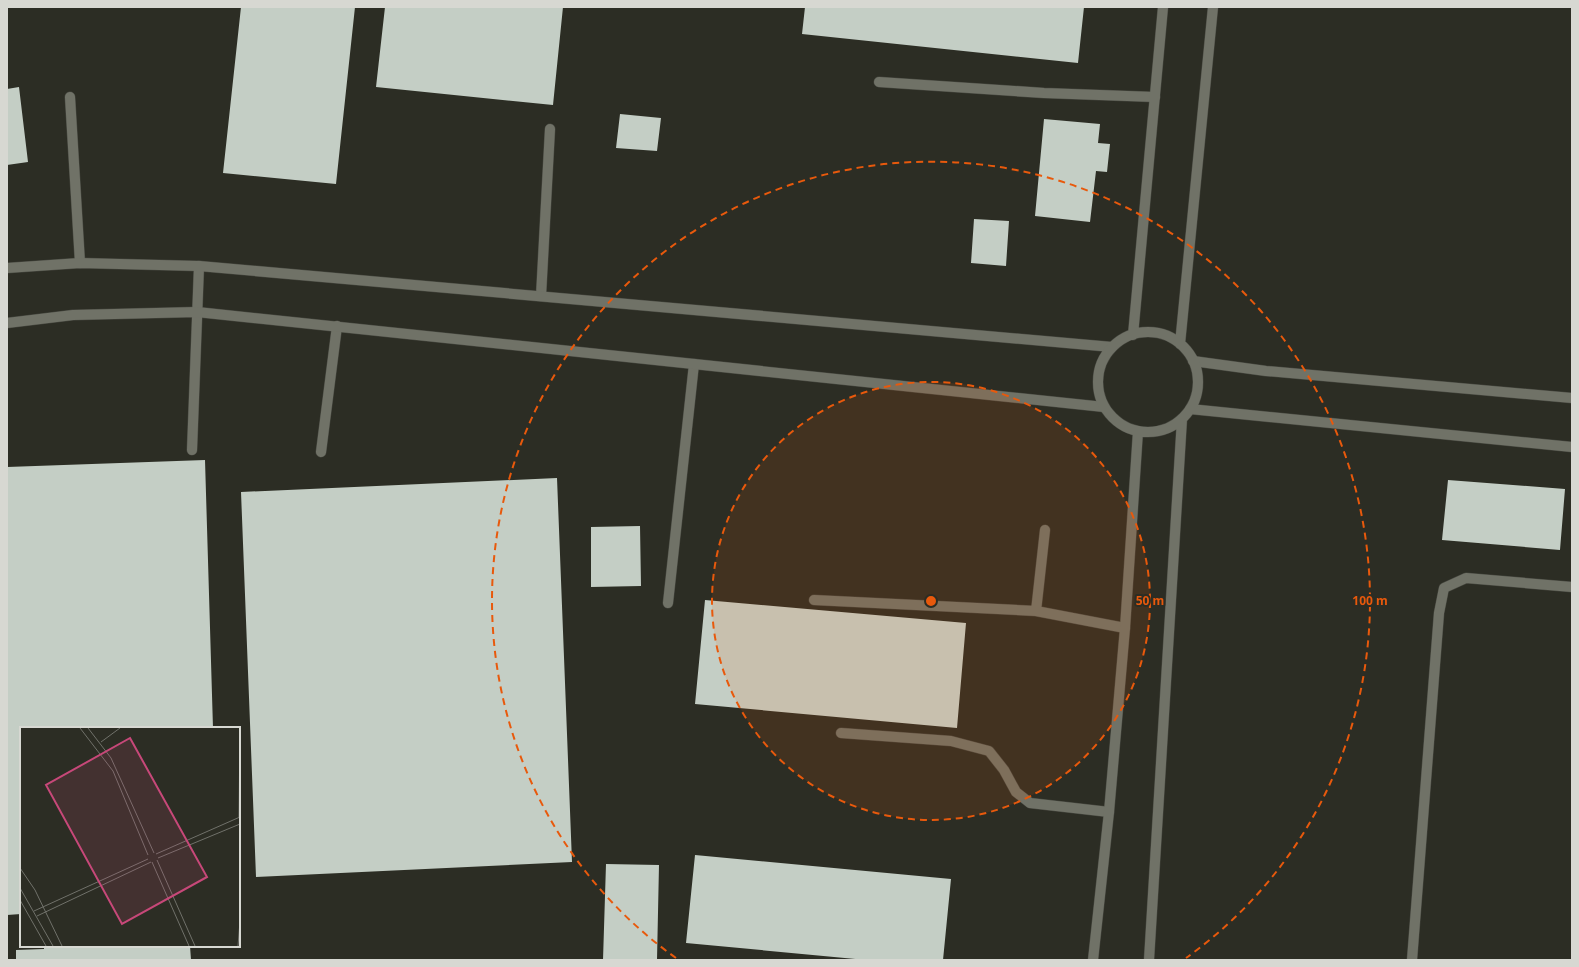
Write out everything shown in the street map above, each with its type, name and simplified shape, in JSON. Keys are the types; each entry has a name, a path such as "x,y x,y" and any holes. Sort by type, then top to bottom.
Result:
{"street":[{"path":"1133,335 1163,7"},
{"path":"1180,344 1213,7"},
{"path":"879,82 1044,93 1155,97"},
{"path":"70,97 80,263"},
{"path":"541,296 550,129"},
{"path":"7,268 80,263 199,266 1112,347"},
{"path":"192,450 199,266"},
{"path":"7,323 73,315 197,312 1104,407"},
{"path":"321,452 337,326"},
{"path":"1149,332 1165,335 1180,344 1193,361 1197,377 1196,394 1190,409 1182,419 1172,426 1160,431 1138,432 1124,427 1113,420 1104,407 1098,392 1098,376 1103,360 1112,347 1133,335 1149,332"},
{"path":"1193,361 1266,371 1572,398"},
{"path":"668,603 694,364"},
{"path":"1190,409 1572,447"},
{"path":"1149,960 1182,419"},
{"path":"1092,960 1109,812 1126,628 1138,432"},
{"path":"1036,611 1045,530"},
{"path":"1412,960 1439,613 1444,588 1466,578 1572,587"},
{"path":"814,600 1036,611 1126,628"},
{"path":"841,733 951,741 989,751 1004,770 1016,792 1030,803 1109,812"}],"building":[{"path":"241,7 355,7 336,184 223,173"},
{"path":"385,7 563,7 553,105 376,87"},
{"path":"805,7 1084,7 1078,63 802,34"},
{"path":"19,87 28,162 7,165 7,89"},
{"path":"620,114 661,118 657,151 616,148"},
{"path":"1044,119 1100,124 1098,143 1110,144 1107,172 1096,171 1090,222 1035,216"},
{"path":"974,219 1009,221 1006,266 971,263"},
{"path":"205,460 213,727 20,727 20,914 7,915 7,467"},
{"path":"557,478 572,862 256,877 241,492"},
{"path":"1448,480 1565,489 1560,550 1442,540"},
{"path":"640,526 641,586 591,587 591,527"},
{"path":"705,600 966,623 957,728 695,704"},
{"path":"695,855 951,879 943,960 866,960 686,943"},
{"path":"606,864 659,865 657,960 603,960"},
{"path":"44,947 190,947 191,960 16,960 16,950 44,949"}]}
